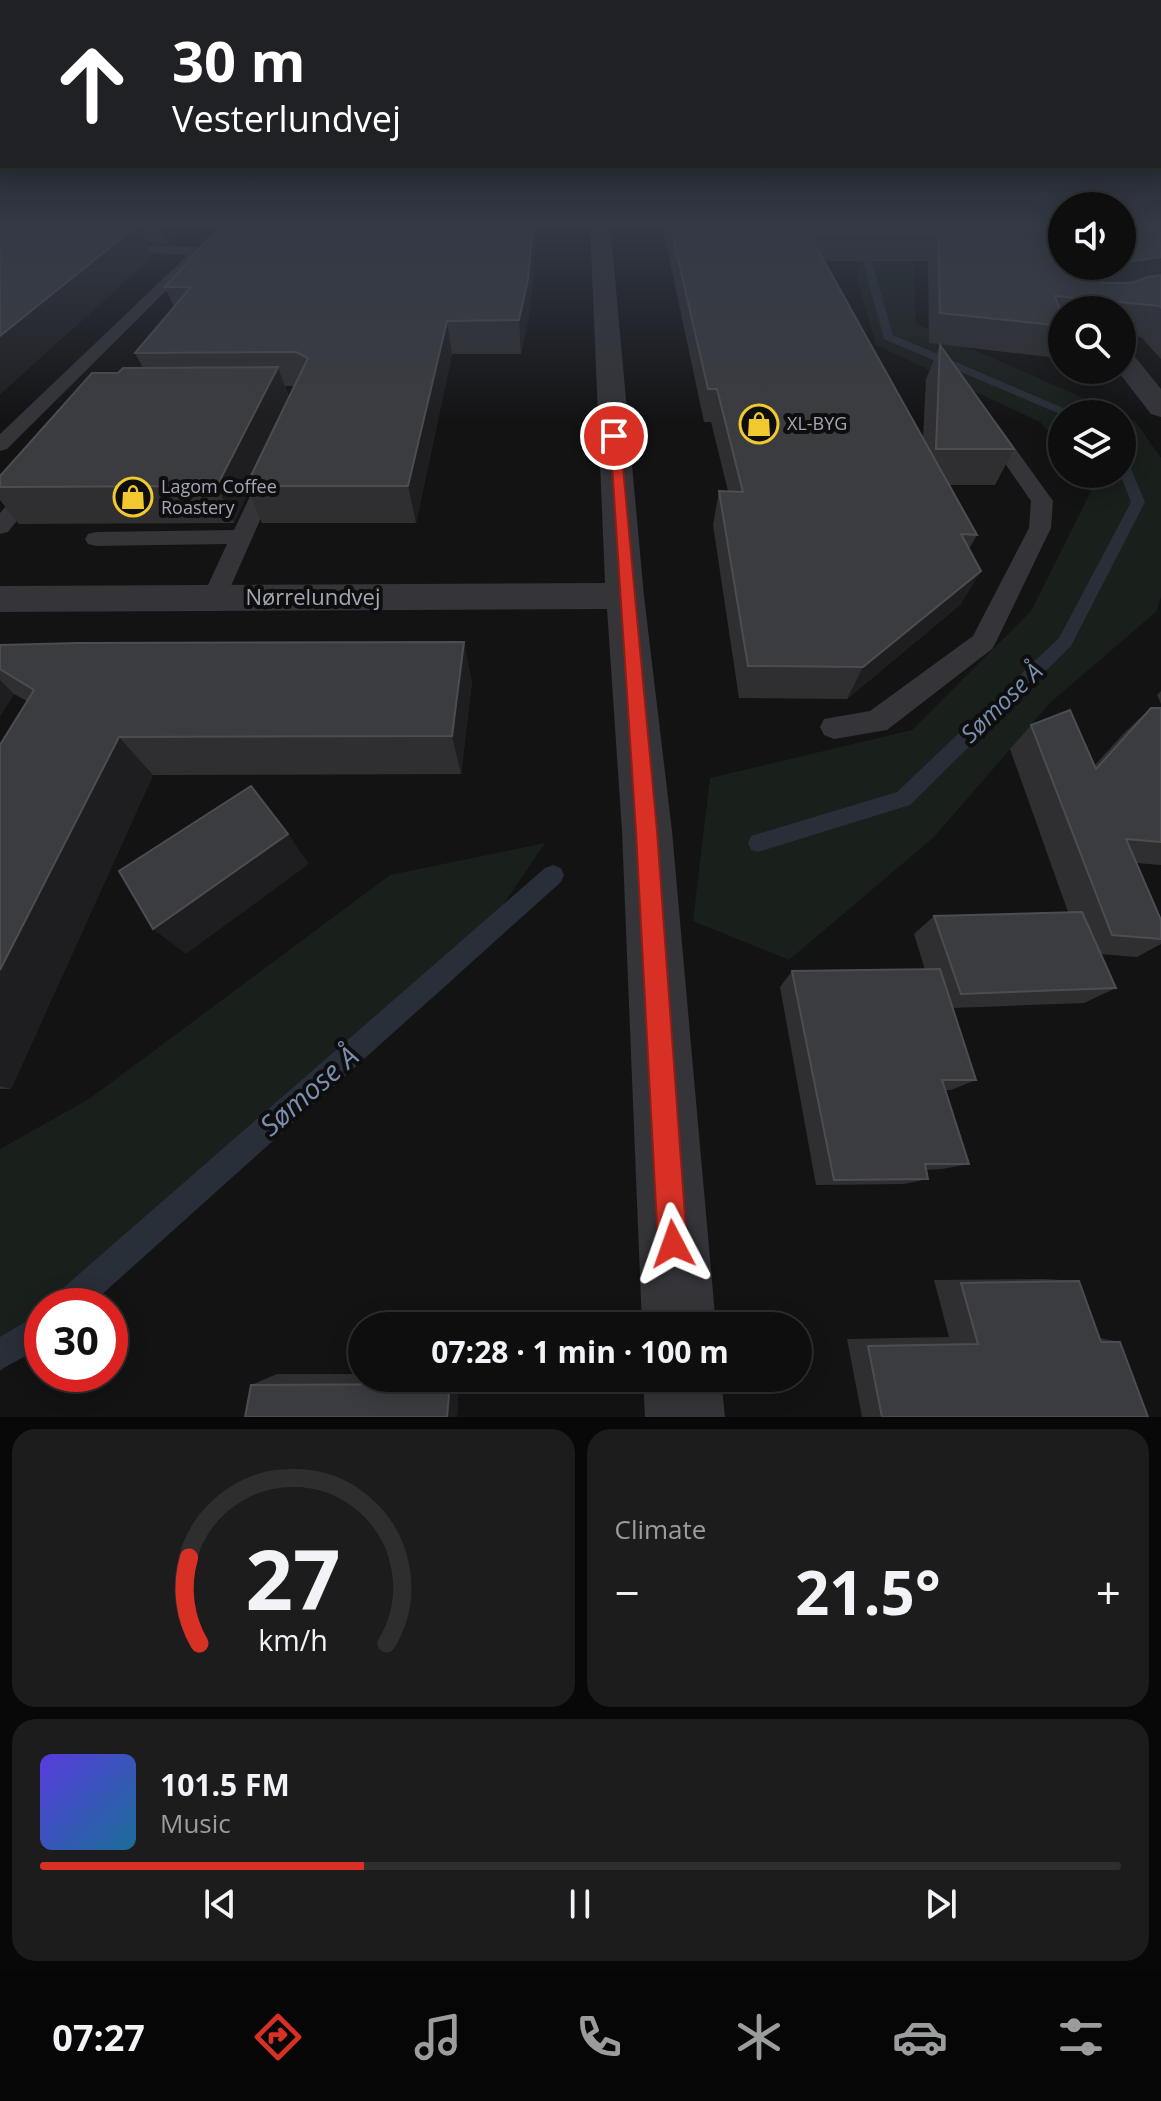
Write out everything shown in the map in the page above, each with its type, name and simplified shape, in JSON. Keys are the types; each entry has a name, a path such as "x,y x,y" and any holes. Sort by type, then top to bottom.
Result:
{"street":[{"path":"604,290 625,596 647,831 678,1312"},
{"path":"1136,376 1161,408"},
{"name":"Nørrelundvej","path":"0,599 625,596"},
{"path":"683,1392 685,1417"}],"lane":[{"path":"0,445 159,290"},
{"path":"834,727 877,722 983,642 1040,528 1042,501 980,412"},
{"path":"214,598 281,451"},
{"path":"0,527 49,467"},
{"path":"96,539 242,537"}],"shaded area":[{"path":"860,290 915,290 916,324 1087,400 1048,400 1048,431 1040,422 876,345"},
{"path":"1136,422 1161,458 1161,597 1156,612 1051,702 934,837 789,960 693,921 710,778 912,730 1031,611 1092,488 1136,488"},
{"path":"545,843 451,982 97,1288 24,1288 24,1351 0,1372 0,1149 89,1099 390,875"}],"building":[{"path":"0,290 57,290 0,336"},
{"path":"188,290 526,290 519,320 447,321 408,486 246,486 308,358 296,352 135,353"},
{"path":"685,290 840,290 977,535 961,534 981,571 863,667 748,666 719,491 743,492 717,389 708,389"},
{"path":"939,290 1161,290 1161,308 1136,304 1136,296 1048,296 1048,325 940,313"},
{"path":"940,345 1014,449 936,449"},
{"path":"278,367 217,486 0,487 0,476 92,373 118,373 123,368"},
{"path":"464,642 452,736 119,737 0,970 0,745 34,690 0,669 0,645"},
{"path":"1151,708 1161,708 1161,842 1126,839 1161,920 1161,939 1112,935 1031,725 1070,710 1096,769"},
{"path":"251,786 288,834 153,929 119,871"},
{"path":"1082,912 1116,988 961,994 934,916"},
{"path":"940,969 976,1080 942,1080 969,1164 925,1164 928,1179 834,1180 792,971"},
{"path":"1079,1281 1101,1342 1120,1342 1148,1417 882,1417 868,1346 978,1344 961,1283"},
{"path":"251,1385 348,1385 348,1392 449,1392 447,1417 245,1417"}],"waterway":[{"name":"Sømose Å","path":"875,290 888,337 1048,404"},
{"name":"Sømose Å","path":"758,843 903,799 1065,642 1138,502 1132,488"},
{"name":"Sømose Å","path":"86,1288 553,875"},
{"name":"Sømose Å","path":"0,1354 24,1340"}],"place":[{"name":"XL-BYG","path":"759,424"},
{"name":"Lagom Coffee Roastery","path":"133,497"}],"route":[{"path":"614,436 647,831 673,1244"}]}
